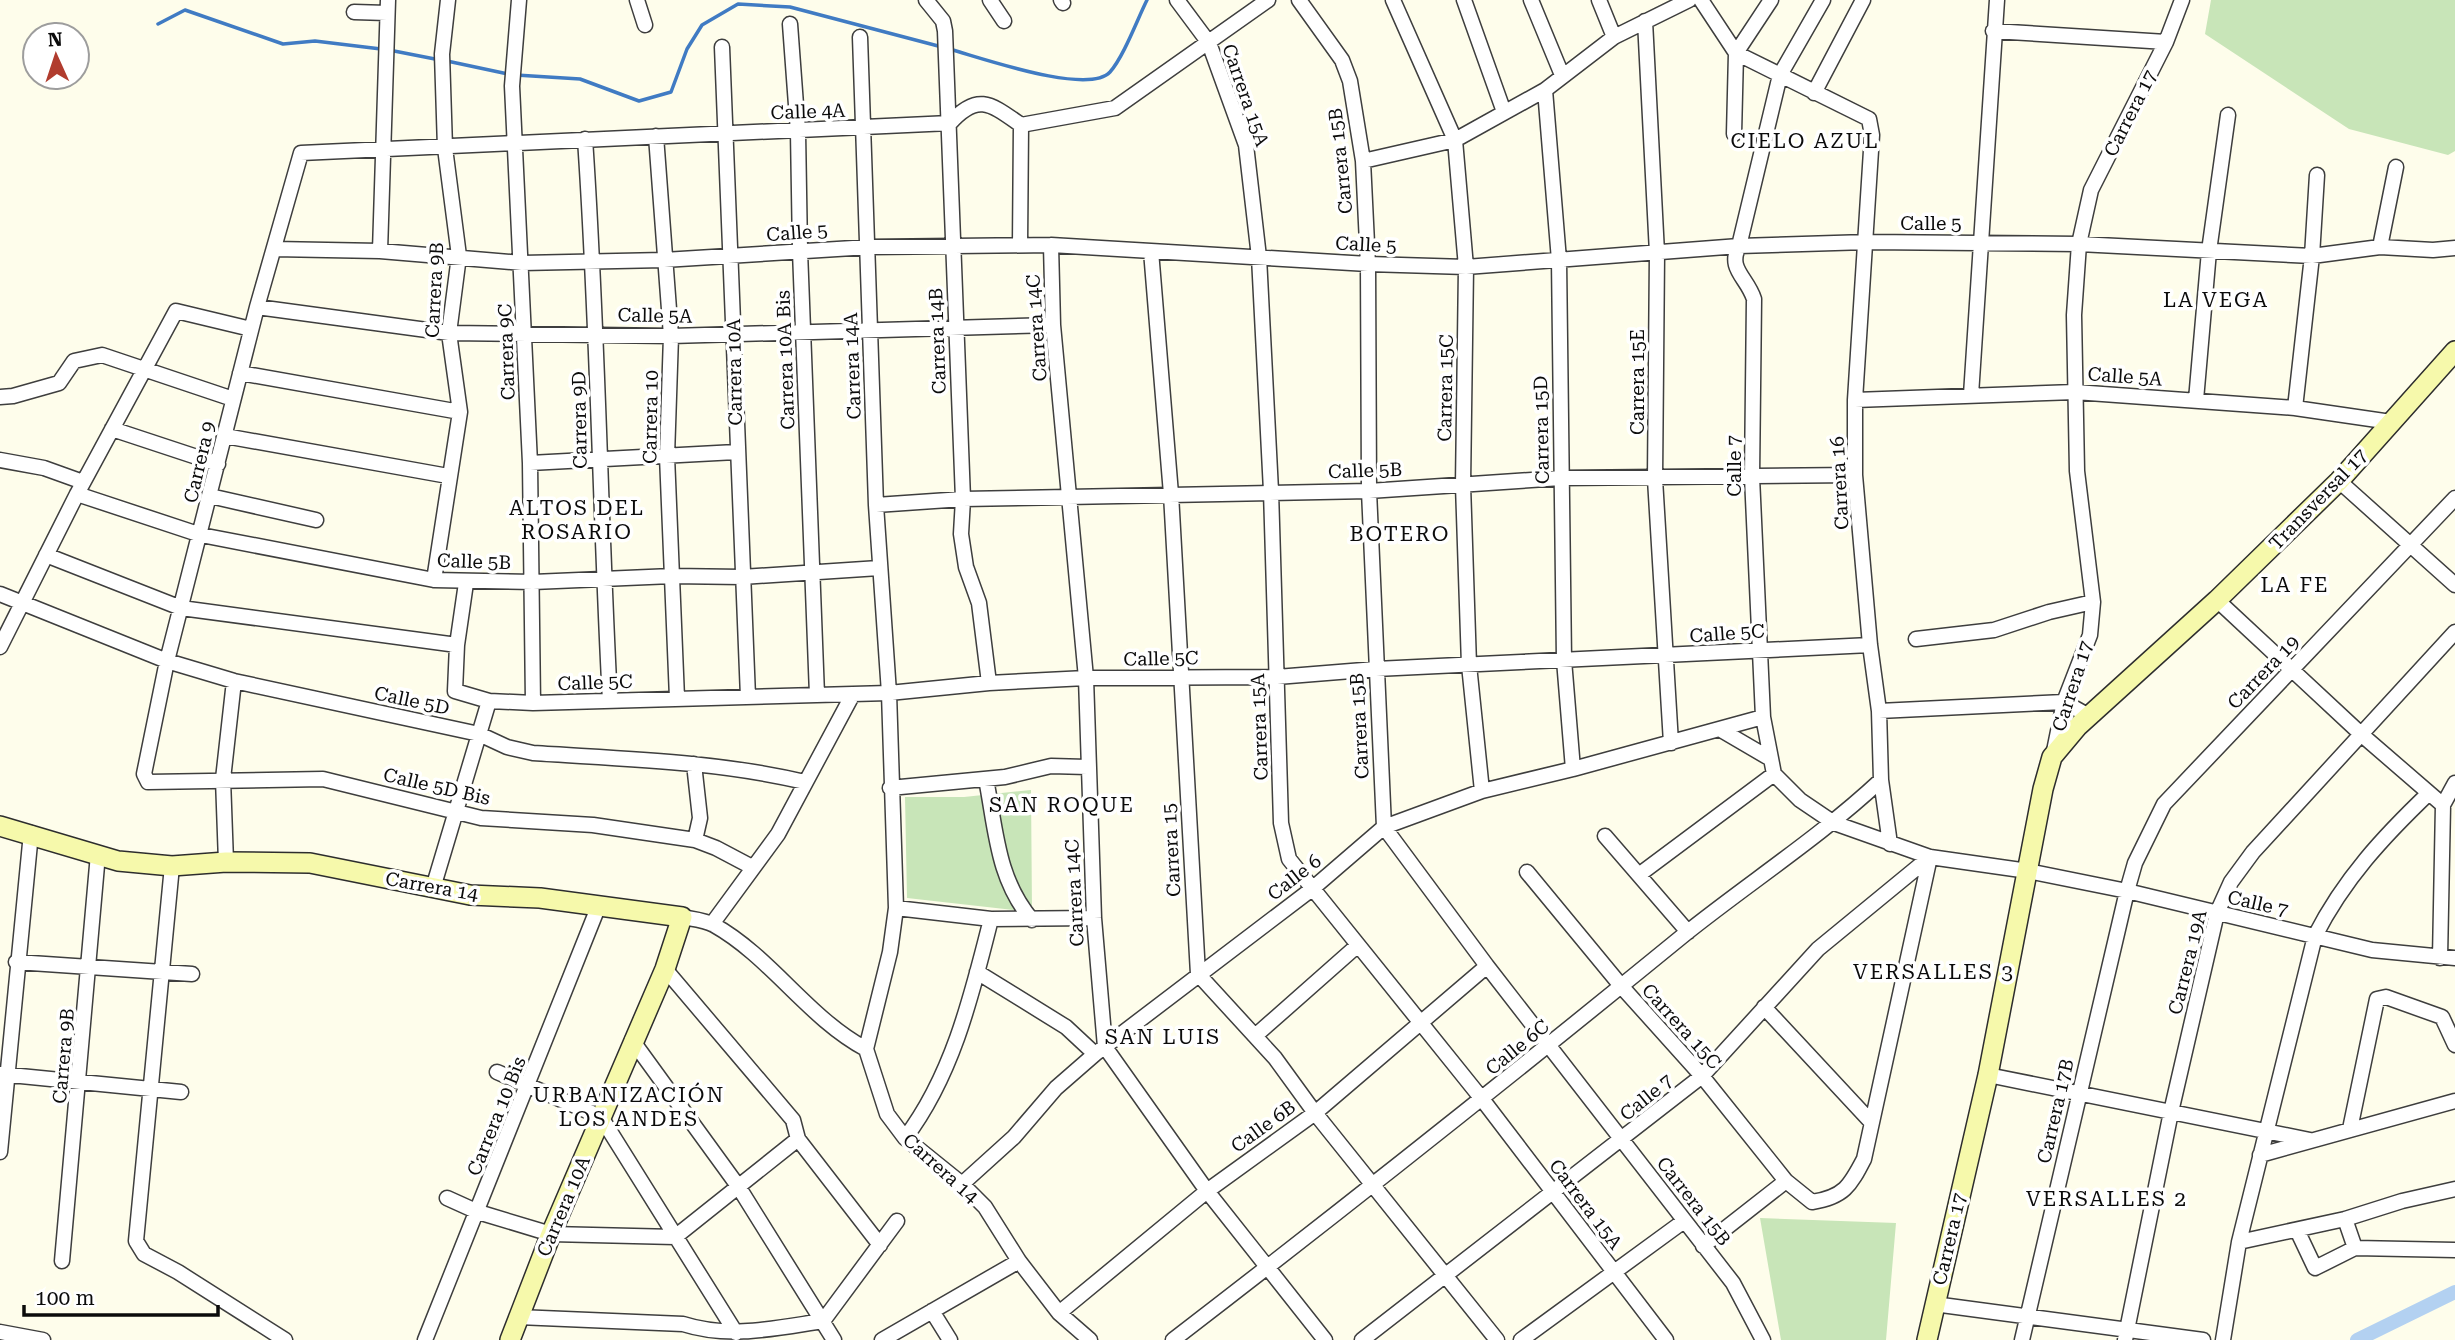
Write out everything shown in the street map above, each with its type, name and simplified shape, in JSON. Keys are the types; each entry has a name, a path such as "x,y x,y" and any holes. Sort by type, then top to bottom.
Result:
{"street":[{"name":"Carrera 9B","path":"434,580 460,412 449,333 459,256 446,148 442,70 448,0"},
{"name":"Carrera 9C","path":"519,0 512,86 513,141 522,264 530,463 533,704"},
{"path":"637,0 645,26"},
{"name":"Carrera 14B","path":"926,0 943,21 944,31 950,123 963,499 961,534 966,567 979,603 989,683"},
{"path":"990,0 1004,21"},
{"name":"Carrera 15A","path":"1177,0 1209,43 1246,145 1259,257 1271,491 1280,823 1289,859 1482,1099 1666,1340"},
{"path":"950,123 965,107 978,104 993,105 1021,125 1115,108 1268,0"},
{"name":"Carrera 15B","path":"1299,0 1342,60 1350,81 1363,161 1368,264 1369,491 1384,827 1487,966 1733,1283 1763,1340"},
{"name":"Carrera 15C","path":"1393,0 1455,140 1466,267 1463,485 1469,665 1482,791"},
{"path":"1464,0 1504,112"},
{"path":"1531,0 1562,75"},
{"path":"1599,0 1614,37"},
{"path":"1363,161 1455,140 1545,90 1614,37 1645,21 1664,6 1689,0"},
{"path":"1701,0 1736,53 1814,93 1863,0"},
{"path":"1734,134 1736,53 1772,0"},
{"name":"Calle 7","path":"1823,0 1780,75 1739,246 1734,256 1734,267 1750,287 1754,299 1752,477 1759,651 1763,717 1774,774 1800,800 1834,824 1930,857 2028,871 2127,891 2372,950 2455,958"},
{"path":"1971,396 1997,0"},
{"name":"Carrera 17","path":"1927,1340 1988,1075 2043,789 2064,702 2090,635 2093,602 2077,471 2074,315 2079,244 2091,190 2166,42 2182,0"},
{"path":"354,12 388,6 380,251"},
{"name":"Carrera 15E","path":"1645,21 1657,253 1655,479 1671,743"},
{"name":"Carrera 10A Bis","path":"790,24 798,132 817,695"},
{"path":"1993,31 2166,42"},
{"name":"Carrera 14A","path":"860,37 876,505 889,693"},
{"name":"Carrera 10A","path":"722,47 736,452 748,697"},
{"name":"Carrera 15D","path":"1545,90 1559,260 1564,660 1573,769"},
{"name":"Carrera 16","path":"1814,93 1869,118 1872,135 1855,400 1855,475 1870,645 1879,711 1881,780 1890,844"},
{"path":"2196,400 2209,251 2228,115"},
{"name":"Calle 4A","path":"301,153 446,148 513,141 798,132 950,123"},
{"path":"1020,245 1021,125"},
{"name":"Carrera 10","path":"656,136 671,336 667,456 677,698"},
{"name":"Carrera 9D","path":"585,139 594,262 598,460 610,701"},
{"name":"Carrera 9","path":"148,782 144,774 167,660 257,307 301,153"},
{"path":"2380,247 2396,167"},
{"path":"2294,408 2312,256 2316,175"},
{"name":"Calle 5","path":"274,249 380,251 459,256 522,264 731,257 869,247 1051,245 1368,264 1466,267 1739,246 1867,242 2079,244 2312,256 2380,247 2432,250 2455,248"},
{"name":"Carrera 14C","path":"1051,245 1053,325 1086,678 1087,767 1100,1050"},
{"name":"Carrera 15","path":"1151,251 1171,494 1198,974"},
{"name":"Calle 5A","path":"257,307 449,333 671,336 1053,325"},
{"path":"0,647 80,488 176,311 251,330"},
{"name":"Transversal 17","path":"2052,757 2089,716 2217,600 2339,481 2455,351"},
{"path":"0,397 13,397 60,383 74,361 102,355 233,398"},
{"path":"240,373 460,412"},
{"name":"Calle 5A","path":"1855,400 2075,392 2294,408 2391,422"},
{"path":"112,429 218,464"},
{"path":"225,436 448,476"},
{"path":"530,463 736,452"},
{"name":"Calle 5B","path":"0,460 44,468 80,488 201,535 434,580 466,583 672,576 742,577 879,568"},
{"name":"Calle 5B","path":"876,505 963,499 1369,491 1561,478 1855,475"},
{"path":"2339,481 2455,585"},
{"path":"210,496 316,520"},
{"name":"Carrera 19","path":"2127,891 2135,863 2164,804 2455,498"},
{"path":"46,555 181,608 457,645 466,583"},
{"name":"Calle 5D","path":"0,594 21,605 167,660 234,681 479,734 508,747 533,753 694,764 805,782"},
{"path":"2217,600 2361,735 2443,805"},
{"path":"1916,639 1994,630 2049,612 2093,602"},
{"name":"Carrera 19A","path":"2126,1336 2171,1112 2217,913 2231,883 2253,852 2455,632"},
{"name":"Calle 5C","path":"457,645 455,691 489,701 533,704 889,693 989,683 1086,678 1277,677 1376,669 1870,645"},
{"path":"226,862 223,779 234,681"},
{"path":"866,1049 890,952 896,908 889,693"},
{"path":"712,924 778,834 853,694"},
{"path":"433,888 489,701"},
{"path":"1879,711 2064,702 2089,716"},
{"name":"Calle 6","path":"962,1184 1014,1137 1056,1088 1100,1050 1312,889 1384,827 1482,791 1763,717"},
{"path":"1721,730 1769,758"},
{"path":"694,764 700,818 695,840"},
{"path":"890,788 986,779 1051,766 1087,767"},
{"path":"1640,874 1774,774"},
{"name":"Calle 5D Bis","path":"148,782 323,779 481,818 593,825 695,840 752,867"},
{"path":"986,779 1005,878 1015,901 1032,920"},
{"name":"Calle 6C","path":"1173,1340 1549,1046 1688,932 1834,824 1881,780"},
{"path":"2440,958 2443,805 2455,783"},
{"path":"2223,1340 2239,1242 2315,936 2336,896 2387,833 2429,793"},
{"name":"Carrera 14","path":"0,826 31,833 118,861 172,866 226,862 310,863 470,895 540,898 600,905 712,924 757,958 840,1035 866,1049 887,1114 905,1138 962,1184 985,1207 1019,1261 1059,1313 1090,1340"},
{"path":"0,1153 3,1074 31,833"},
{"path":"1605,836 1688,932"},
{"name":"Carrera 9B","path":"62,1261 98,854"},
{"path":"1872,1123 1930,857"},
{"name":"Calle 7","path":"1362,1340 1552,1190 1623,1141 1702,1076 1818,949 1930,857"},
{"path":"172,866 136,1241 144,1254 178,1272 285,1340"},
{"name":"Carrera 15C","path":"1527,872 1622,987 1702,1076 1786,1181 1812,1202 1828,1200 1849,1188 1864,1159 1872,1123"},
{"name":"Carrera 17B","path":"2022,1340 2127,891"},
{"name":"Carrera 10 Bis","path":"425,1340 600,905"},
{"path":"896,908 992,919 1094,918"},
{"name":"Carrera 10A","path":"510,1340 632,1040 665,969 682,917"},
{"path":"905,1138 932,1101 969,1004 992,919"},
{"path":"1255,1036 1358,945"},
{"path":"16,962 192,974"},
{"name":"Calle 6B","path":"1059,1313 1207,1191 1315,1113 1487,966"},
{"path":"665,969 793,1119 798,1139 880,1245"},
{"path":"977,972 1100,1050 1266,1268 1325,1340"},
{"path":"1198,974 1275,1058 1315,1113 1497,1340"},
{"path":"2350,1129 2377,999 2386,997 2442,1017 2455,1045"},
{"path":"1764,1007 1872,1123"},
{"path":"632,1040 738,1186 835,1340"},
{"path":"497,1072 601,1117 736,1333"},
{"path":"3,1074 181,1093"},
{"path":"1988,1075 2310,1140"},
{"path":"2260,1154 2455,1101"},
{"path":"447,1198 478,1212 551,1234 675,1237 798,1139"},
{"path":"1703,1246 1786,1181"},
{"path":"2239,1242 2345,1219 2402,1200 2455,1189"},
{"path":"2345,1219 2355,1248"},
{"path":"1521,1340 1684,1220"},
{"path":"518,1317 683,1324 704,1331 736,1333 823,1321 897,1221"},
{"path":"2297,1230 2315,1268 2355,1248 2455,1250"},
{"path":"882,1340 1019,1261"},
{"path":"1934,1304 2126,1336 2203,1340"},
{"path":"932,1311 950,1340"},
{"path":"676,1340 683,1324"},
{"path":"0,1332 43,1340"}],"green space":[{"path":"2211,0 2455,0 2455,151 2448,155 2349,129 2205,34"},
{"path":"1031,790 1032,912 907,898 905,797 964,797"},
{"path":"1760,1218 1896,1223 1886,1340 1781,1340"}],"waterway":[{"path":"949,49 1057,77 1080,80 1098,78 1110,72 1115,65 1147,0"},
{"path":"516,75 580,79 639,101 671,92 687,49 702,25 738,4 790,7 942,47"},
{"path":"158,24 185,10 283,44 315,41 381,49"},
{"path":"389,50 440,60"},
{"path":"447,61 508,74"},
{"path":"2357,1340 2455,1292"}],"district":[{"name":"CIELO AZUL","path":"1805,141"},
{"name":"LA VEGA","path":"2216,300"},
{"name":"ALTOS DEL ROSARIO","path":"577,520"},
{"name":"BOTERO","path":"1400,534"},
{"name":"LA FE","path":"2295,585"},
{"name":"SAN ROQUE","path":"1062,805"},
{"name":"VERSALLES 3","path":"1934,972"},
{"name":"SAN LUIS","path":"1163,1037"},
{"name":"URBANIZACIÓN LOS ANDES","path":"629,1107"},
{"name":"VERSALLES 2","path":"2107,1199"}]}
